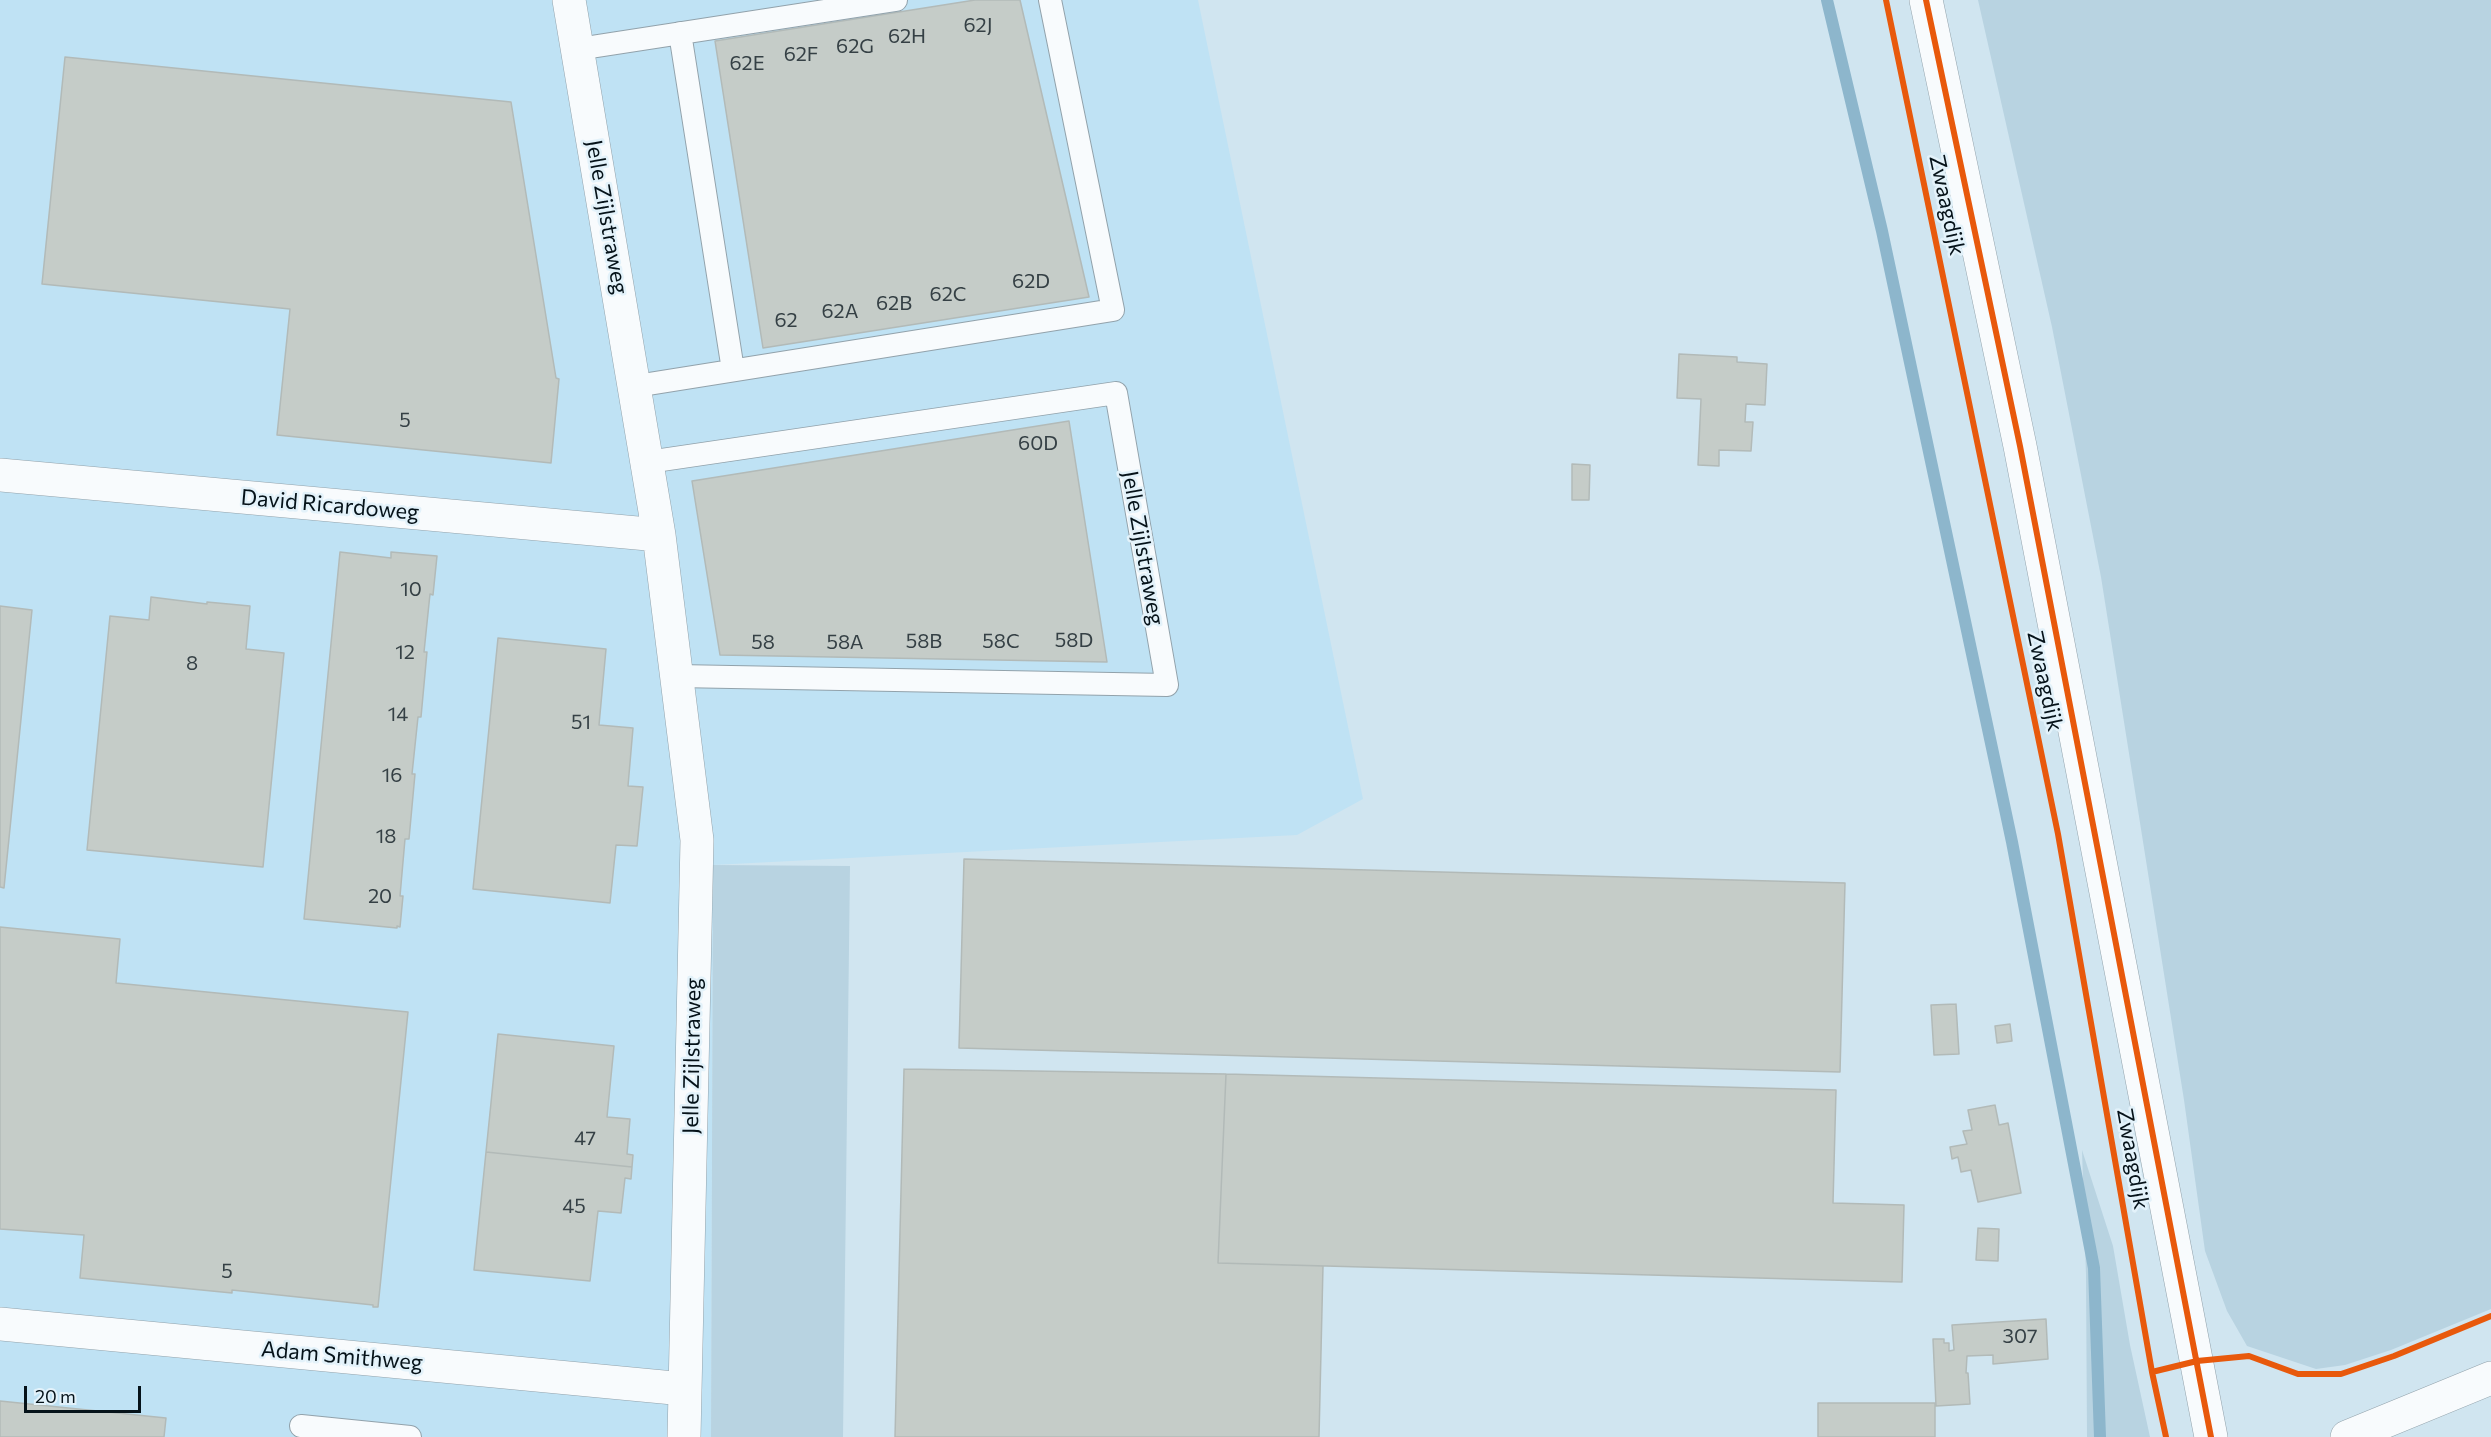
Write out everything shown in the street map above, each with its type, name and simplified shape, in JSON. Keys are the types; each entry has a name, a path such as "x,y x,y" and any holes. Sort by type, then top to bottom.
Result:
{"street":[{"name":"Jelle Zijlstraweg","path":"569,0 648,462 697,840 684,1437"},
{"name":"Zwaagdijk","path":"1926,0 2020,446 2211,1437"},
{"name":"David Ricardoweg","path":"0,475 659,535"},
{"name":"Adam Smithweg","path":"0,1324 684,1389"},
{"path":"2347,1437 2491,1378"}],"lane":[{"path":"578,49 896,0"},
{"path":"636,386 1113,310 1050,0"},
{"path":"680,33 733,370"},
{"name":"Jelle Zijlstraweg","path":"648,462 1116,393 1167,685 677,676"},
{"path":"301,1426 410,1437"}],"shaded area":[{"path":"0,0 1198,0 1363,799 1297,835 713,865 711,1437 0,1437"},
{"path":"1978,0 2491,0 2491,1309 2391,1350 2345,1365 2316,1369 2247,1346 2227,1311 2205,1251 2184,1100 2101,577 2052,327"},
{"path":"713,865 850,866 843,1437 711,1437"},
{"path":"2082,1150 2113,1246 2130,1345 2150,1437 2087,1437 2086,1275"}],"building":[{"path":"975,0 1020,0 1089,297 763,348 715,41"},
{"path":"65,57 511,102 556,378 559,379 551,463 277,435 290,309 42,284"},
{"path":"1679,354 1737,357 1737,362 1767,364 1765,405 1746,404 1745,422 1753,422 1751,451 1719,450 1719,466 1698,465 1701,399 1677,398"},
{"path":"1069,421 1107,662 720,655 692,481"},
{"path":"1572,464 1590,465 1589,500 1572,500"},
{"path":"340,552 391,558 391,552 437,556 433,595 430,594 421,717 418,717 412,774 415,774 409,839 405,839 400,896 403,896 400,927 397,926 397,928 304,919"},
{"path":"151,597 207,604 207,602 250,606 246,649 284,653 263,867 87,850 110,616 149,620"},
{"path":"0,606 32,610 4,888 0,887"},
{"path":"498,638 606,649 599,725 633,728 628,786 643,787 637,846 616,845 610,903 473,889"},
{"path":"964,859 1845,883 1840,1072 959,1048"},
{"path":"0,927 120,939 116,983 408,1012 378,1307 232,1290 232,1293 80,1278 84,1235 0,1229"},
{"path":"1956,1004 1959,1054 1934,1055 1931,1005"},
{"path":"2010,1024 2012,1041 1997,1043 1995,1026"},
{"path":"498,1034 614,1046 607,1117 630,1119 627,1154 633,1155 632,1167 486,1152"},
{"path":"904,1069 1226,1074 1218,1263 1323,1266 1319,1437 895,1437"},
{"path":"1226,1074 1836,1090 1833,1203 1904,1205 1902,1282 1218,1263"},
{"path":"1995,1105 1999,1125 2008,1123 2021,1193 1978,1202 1971,1170 1961,1172 1958,1157 1952,1159 1950,1147 1967,1144 1963,1131 1972,1130 1968,1110"},
{"path":"486,1152 632,1167 631,1179 625,1178 621,1213 598,1211 590,1281 474,1270"},
{"path":"1978,1228 1999,1229 1998,1261 1976,1260"},
{"path":"2046,1319 2048,1359 1993,1364 1993,1355 1967,1356 1966,1373 1968,1373 1970,1404 1936,1406 1933,1339 1944,1339 1944,1343 1949,1343 1949,1351 1954,1350 1952,1325"},
{"path":"0,1401 166,1418 164,1437 0,1437"},
{"path":"1818,1403 1935,1403 1935,1437 1818,1437"}],"waterway":[{"path":"1827,0 1882,231 2012,842 2094,1268 2100,1437"}],"cycle path":[{"path":"1886,0 2058,834 2152,1372 2166,1437"},
{"path":"1926,0 2020,446 2211,1437"},
{"path":"2152,1372 2197,1361 2249,1356 2298,1374 2341,1374 2394,1356 2491,1316"}]}
